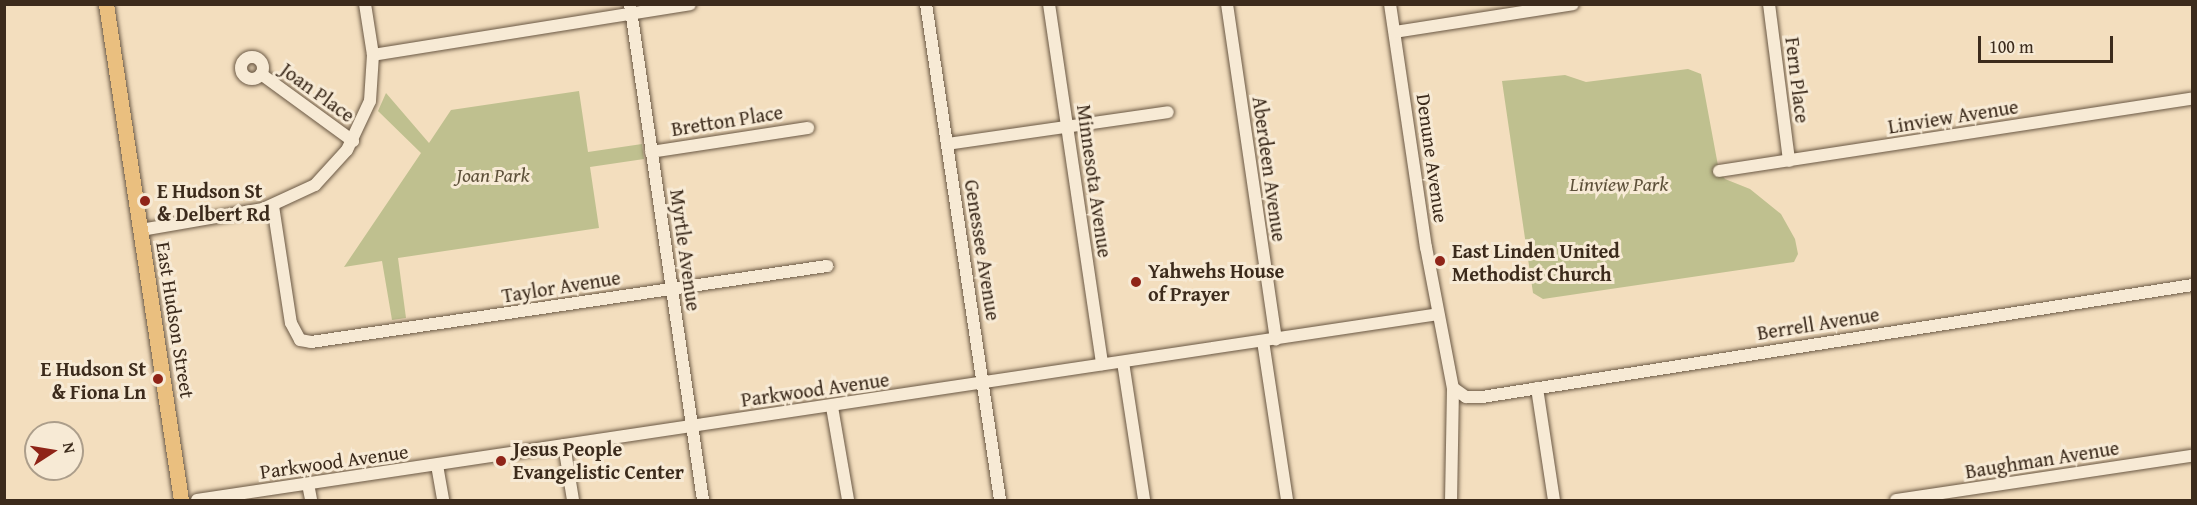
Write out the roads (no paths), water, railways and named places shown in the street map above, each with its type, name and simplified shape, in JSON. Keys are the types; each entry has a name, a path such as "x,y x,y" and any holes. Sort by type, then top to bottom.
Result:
{"main road":[{"name":"East Hudson Street","path":"106,4 181,501"}],"street":[{"path":"141,230 273,206 315,185 352,141 370,100 373,55 365,4"},
{"path":"373,55 630,9 690,4"},
{"name":"Genessee Avenue","path":"926,4 1000,501"},
{"name":"Minnesota Avenue","path":"1049,4 1102,364"},
{"name":"Aberdeen Avenue","path":"1227,4 1287,501"},
{"name":"Denune Avenue","path":"1390,4 1437,314 1453,388 1451,501"},
{"path":"1395,32 1573,4"},
{"name":"Fern Place","path":"1769,4 1789,161"},
{"name":"Myrtle Avenue","path":"630,9 703,501"},
{"name":"Joan Place","path":"261,74 352,141"},
{"name":"Linview Avenue","path":"1719,171 2193,99"},
{"path":"947,144 1168,112"},
{"name":"Bretton Place","path":"651,152 808,128"},
{"name":"Taylor Avenue","path":"273,206 291,323 300,339 322,342 827,266"},
{"name":"Berrell Avenue","path":"1453,388 1466,397 1482,397 2193,285"},
{"name":"Parkwood Avenue","path":"197,501 1437,314"},
{"path":"1123,362 1144,501"},
{"path":"1537,388 1554,501"},
{"path":"832,407 848,501"},
{"path":"564,445 573,501"},
{"name":"Baughman Avenue","path":"1896,501 2193,456"},
{"path":"437,465 443,501"},
{"path":"308,484 311,501"}],"place":[{"name":"E Hudson St & Delbert Rd","path":"145,201"},
{"name":"East Linden United Methodist Church","path":"1440,261"},
{"name":"Yahwehs House of Prayer","path":"1136,282"},
{"name":"E Hudson St & Fiona Ln","path":"158,379"},
{"name":"Jesus People Evangelistic Center","path":"501,461"}],"park label":[{"name":"Joan Park","path":"493,174"},
{"name":"Linview Park","path":"1619,183"}]}
